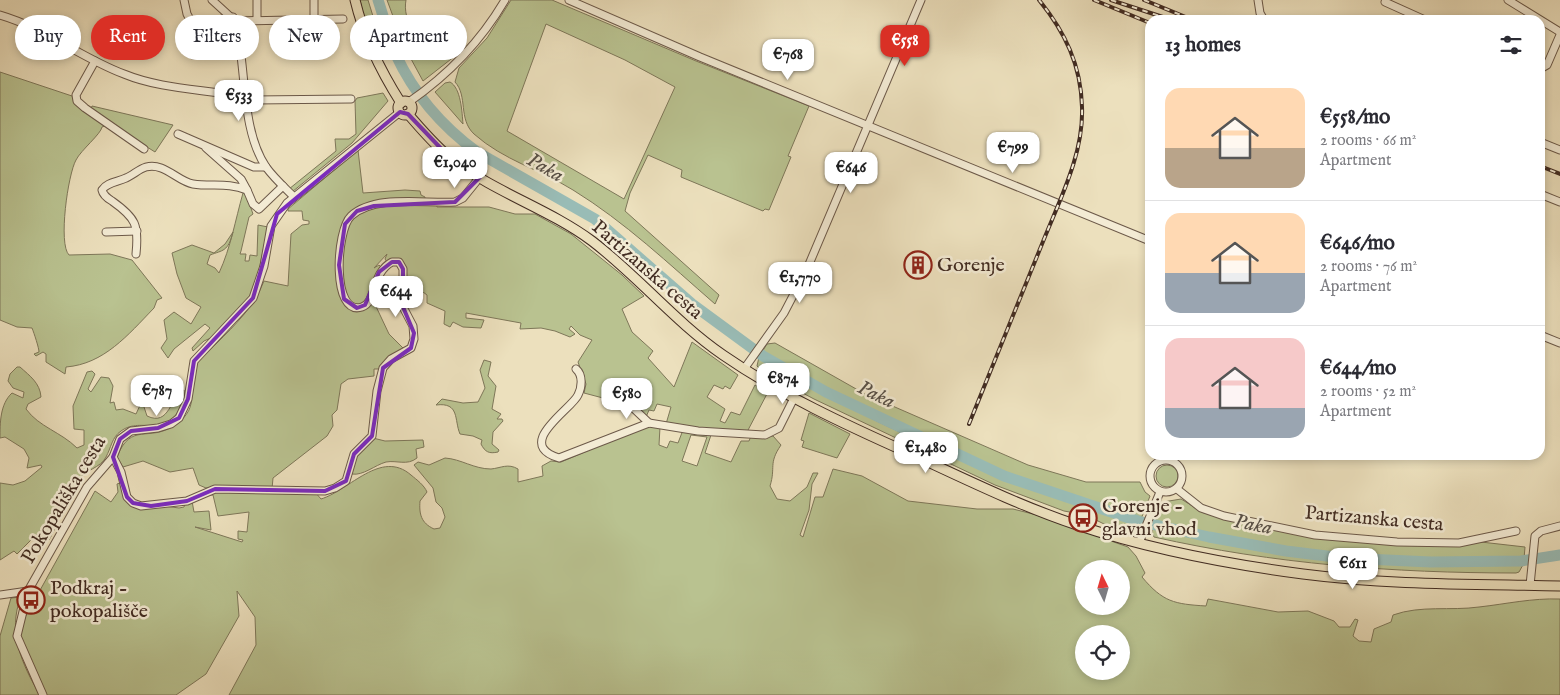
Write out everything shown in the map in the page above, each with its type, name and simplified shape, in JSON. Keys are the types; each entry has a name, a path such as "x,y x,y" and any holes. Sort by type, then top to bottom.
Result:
{"main road":[{"name":"Partizanska cesta","path":"355,0 365,37 386,79 452,160 566,223 593,242 694,334 744,369 794,398 982,487 1074,524 1139,543 1226,562 1304,574 1384,580 1560,586"}],"street":[{"path":"184,0 189,15"},
{"path":"212,0 229,15"},
{"path":"257,0 257,15"},
{"path":"314,0 314,15"},
{"path":"241,60 253,135 266,166 294,197 407,106 471,48 491,23 505,0"},
{"path":"569,0 1145,239"},
{"path":"744,369 762,341 784,313 807,269 921,0"},
{"path":"1258,0 1261,15"},
{"path":"1508,0 1531,15"},
{"path":"1385,2 1413,15"},
{"path":"0,15 43,31 91,58"},
{"path":"1545,24 1560,34 1545,66"},
{"path":"144,149 77,101 76,95 95,60 126,75 147,82 247,97 351,99"},
{"path":"178,134 254,166 266,166"},
{"path":"1545,144 1560,150"},
{"path":"204,146 241,179 253,204 259,209 283,186"},
{"path":"136,254 137,231 134,220 106,197 102,190 105,185 126,178 141,168 149,166 160,167 190,184 232,185 246,190"},
{"path":"113,457 121,472 127,497 133,503 141,506 187,501 215,489 325,490 341,485 346,481 354,454 372,436 377,391 384,368 391,359 411,348 414,340 410,318 403,307 403,269 399,262 392,262 379,272 370,300 365,305 357,308 344,299 340,265 341,240 345,224 358,211 374,206 396,202 455,202 463,198 480,177"},
{"path":"1545,196 1560,202"},
{"name":"Pokopališka cesta","path":"43,695 17,636 28,591 87,487 113,457 120,439 131,431 158,428 171,424 179,418 188,399 194,361 253,298 264,266 271,226 277,214 294,197"},
{"path":"106,232 137,231"},
{"path":"1545,337 1560,343"},
{"path":"576,369 581,378 578,396 558,414 543,436 543,445 552,456 559,458 566,457 649,423 698,431 765,435 779,428 794,398"},
{"path":"632,399 629,404 649,423"},
{"path":"1166,460 1159,462 1151,471 1152,484 1160,492 1169,493 1177,489 1182,482 1183,473 1175,460"},
{"name":"Partizanska cesta","path":"1177,489 1201,508 1224,516 1315,535 1397,542 1459,543 1516,531"},
{"path":"1139,543 1160,492"},
{"path":"1530,585 1532,546 1535,536 1541,531 1560,526"},
{"path":"0,595 28,591"}],"highlighted area":[{"path":"400,112 408,114 452,160 480,177 455,202 374,206 357,211 345,224 339,265 344,299 357,308 365,305 379,272 392,262 399,262 403,269 403,307 414,333 411,348 383,368 372,436 354,454 346,481 325,491 215,489 187,501 151,506 133,503 127,497 113,457 120,439 131,431 158,428 179,418 188,399 194,361 253,298 277,214"}],"green space":[{"path":"360,0 368,0 373,15 364,15"},
{"path":"387,0 406,0 407,15 393,15"},
{"path":"511,0 552,0 809,106 788,156 791,157 769,210 765,209 763,211 681,177 682,170 648,155 630,193 625,211 719,295 715,304 646,244 592,202 561,183 497,151 474,134 466,122 461,94 455,82 459,68 487,38","holes":["546,24 625,60 675,87 624,199 507,131"]},
{"path":"412,60 450,60 423,81"},
{"path":"0,72 75,97 107,125 102,127 79,156 73,168 65,209 64,237 66,248 69,255 110,254 132,260 162,298 157,300 154,308 125,338 104,354 92,360 80,365 66,367 65,374 46,362 46,354 43,352 36,356 34,354 39,352 32,328 17,327 0,320"},
{"path":"450,82 457,89 459,95 463,124 435,92 445,83"},
{"path":"383,93 388,101 352,143 292,192 289,189 336,151 335,139 349,139 356,134 355,101 357,98"},
{"path":"92,106 173,125 155,152 90,111"},
{"path":"358,150 363,193 405,190 420,191 421,195 425,197 425,199 372,204 345,222 339,285 355,309 372,298 389,334 405,350 381,369 374,369 374,376 348,379 341,384 337,410 332,415 333,426 327,436 273,478 272,489 229,486 206,488 199,485 193,468 170,472 143,461 123,467 117,457 128,439 142,434 166,430 175,425 189,411 192,397 192,375 197,363 243,315 255,299 264,281 288,286 291,234 302,225 309,224 309,221 303,220 302,211 288,211 288,209"},
{"path":"245,192 253,214 249,217 240,254 246,254 245,261 249,261 250,255 257,256 258,225 268,227 259,270 251,296 213,337 204,341 193,351 192,348 210,328 205,324 174,349 168,358 161,348 167,339 164,320 174,312 191,324 201,307 186,298 172,253 192,245 214,253 225,244 233,232 243,193","holes":["233,234 227,253 219,273 215,268 207,264 210,255 225,249"]},
{"path":"436,202 437,207 489,207 515,214 535,214 571,234 622,275 644,296 622,309 632,332 653,351 648,358 674,387 692,342 738,375 730,389 725,386 723,389 714,385 707,397 725,409 720,421 725,423 731,412 740,415 755,385 768,392 747,432 711,431 666,424 671,407 657,404 654,411 649,410 646,417 632,407 634,397 637,397 642,390 636,385 636,379 628,380 622,391 623,401 609,394 603,398 584,393 586,384 578,362 592,340 580,335 571,326 569,329 575,334 570,337 541,328 520,329 521,323 466,313 466,318 484,320 481,328 463,327 453,322 450,327 444,324 445,311 427,303 427,295 417,290 405,290 404,267 387,262 385,259 387,254 374,268 379,265 381,267 367,302 358,307 344,296 343,244 347,228 356,217 368,210 385,206"},
{"path":"775,343 865,394 1028,465 1086,482 1140,482 1145,492 1150,496 1141,519 1081,501 1025,480 970,458 914,432 837,394 762,352 767,344"},
{"path":"759,357 850,407 944,452 1040,491 1139,523 1137,528 1130,531 1104,524 1086,515 1064,511 995,485 814,399 763,372 757,366"},
{"path":"484,360 491,362 488,376 496,386 492,409 501,414 497,419 502,419 503,421 493,432 492,444 499,450 495,453 484,449 481,444 482,440 460,434 453,409 449,406 436,405 442,399 463,403 478,402 485,388 480,370"},
{"path":"17,367 20,367 31,377 37,384 40,392 41,397 28,404 26,409 37,420 77,448 84,445 84,430 74,429 73,406 87,372 92,371 95,374 88,389 91,392 101,377 109,378 113,386 110,403 114,402 116,410 123,409 136,414 142,401 147,416 155,418 165,414 179,393 184,390 185,399 178,412 170,420 154,426 138,425 129,427 118,433 104,461 77,481 49,540 39,532 17,554 14,551 0,560 0,483 13,485 25,481 42,467 41,465 27,468 29,458 24,449 5,437 0,438 3,408 8,397 12,393 23,398 24,392 13,388 8,381 10,374"},
{"path":"809,413 850,434 837,458 802,447 804,441 801,440"},
{"path":"646,426 660,427 659,445 667,448 670,441 678,443 683,430 711,435 705,453 731,462 741,441 749,441 751,436 773,436 781,445 773,461 770,486 777,499 790,501 807,487 813,473 818,473 812,484 809,510 800,535 803,537 815,497 823,497 833,469 862,476 908,501 977,509 1013,509 1037,515 1128,547 1136,556 1145,573 1142,577 1149,585 1163,597 1177,603 1206,606 1208,599 1278,612 1308,611 1334,621 1339,627 1350,627 1355,619 1358,620 1353,636 1359,641 1371,642 1374,629 1391,622 1393,615 1404,612 1425,609 1468,608 1529,600 1560,599 1560,695 229,695 256,645 255,617 237,591 239,616 206,674 176,695 46,695 19,634 23,621 95,491 111,502 118,492 117,484 120,483 128,501 179,508 192,501 194,512 209,511 211,530 195,527 242,542 243,540 238,539 238,531 247,532 249,512 218,516 213,495 206,495 209,491 315,492 321,499 377,469 388,467 400,468 426,489 427,492 420,501 420,510 426,524 434,529 440,528 445,517 442,508 436,502 433,488 414,465 418,462 429,465 445,458 485,469 511,466 518,469 518,482 543,476 542,466 551,461 561,462","holes":["691,435 707,437 697,466 682,461"]},
{"path":"373,438 385,441 423,440 424,447 416,449 417,458 409,462 386,462 360,473 352,474 350,471 353,460"},
{"path":"1167,465 1175,468 1178,476 1175,484 1167,487 1159,484 1156,476 1159,468"},
{"path":"1181,499 1204,513 1307,536 1481,542 1525,547 1524,559 1431,560 1338,553 1292,548 1155,522 1163,502"},
{"path":"1153,526 1223,541 1329,557 1400,563 1502,565 1524,563 1519,572 1516,573 1424,571 1334,565 1244,554 1154,537 1152,533"},
{"path":"21,597 16,622 18,648 27,672 40,695 0,695 0,636 11,598"}],"waterway":[{"name":"Paka","path":"378,0 396,55 411,83 441,121 477,152 595,219 692,304 763,356 826,392 1004,476 1138,521 1209,537 1286,551 1343,558 1431,562 1521,561 1560,555"}],"railway":[{"path":"969,424 1063,194 1075,160 1082,125 1081,92 1075,63 1057,24 1039,0"},
{"path":"1094,0 1145,21"},
{"path":"1111,0 1157,15"},
{"path":"1144,0 1181,15"},
{"path":"1545,168 1560,174"}],"place":[{"name":"Gorenje","path":"918,265"},
{"name":"Gorenje - glavni vhod","path":"1083,518"},
{"name":"Podkraj - pokopališče","path":"31,600"}]}
